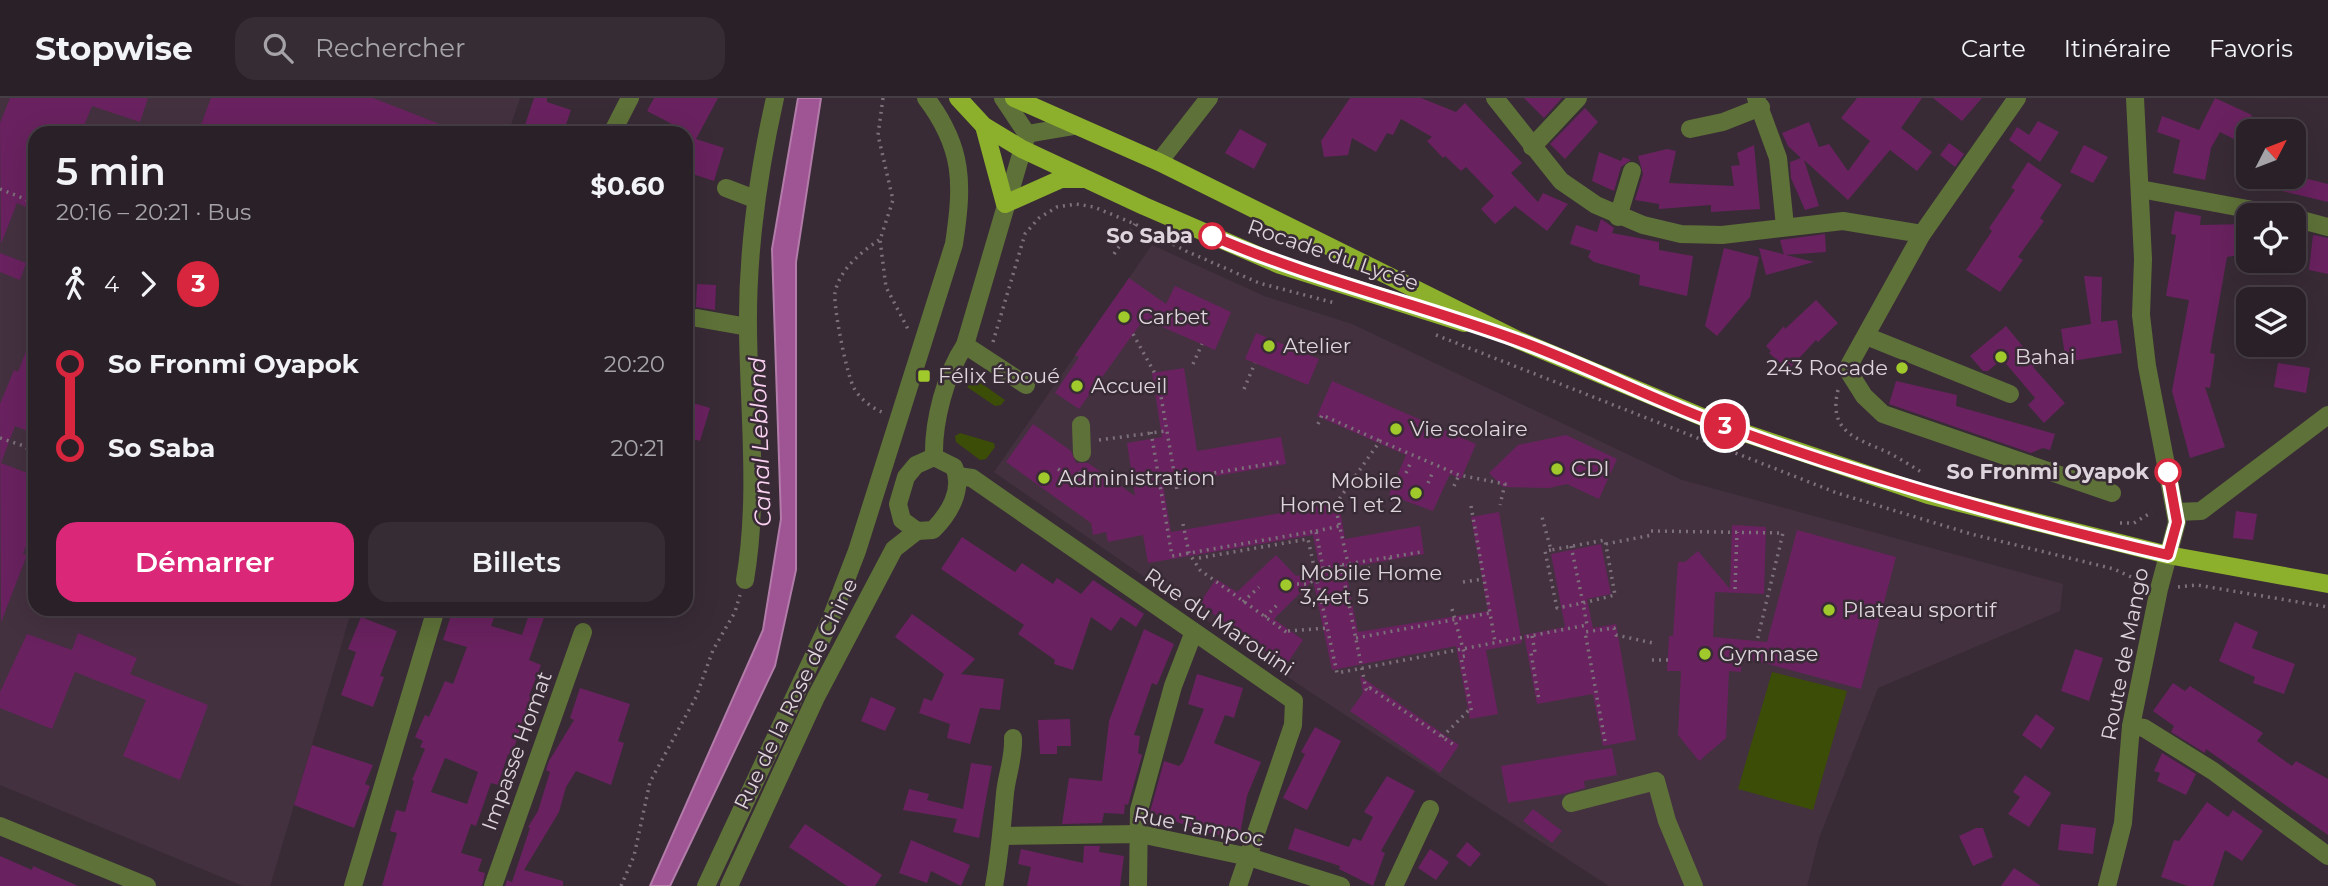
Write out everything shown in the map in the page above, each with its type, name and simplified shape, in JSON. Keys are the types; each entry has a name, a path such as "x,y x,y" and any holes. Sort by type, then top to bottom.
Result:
{"main road":[{"name":"Rocade du Lycée","path":"958,98 984,126 1024,141 1089,179 1280,265 1518,340"},
{"name":"Rocade du Lycée","path":"1014,98 1159,162 1518,340 1724,426 1858,474 1928,495 2168,555 2328,584"},
{"path":"984,126 1005,204 1061,179 1089,179"}],"street":[{"path":"616,126 630,98"},
{"path":"745,580 753,531 748,327 755,199 775,98"},
{"path":"706,886 778,736 857,551 954,244 960,201 958,159 945,123 926,98"},
{"path":"934,457 933,433 957,356 965,345 1024,141 1003,98"},
{"path":"1159,162 1209,98"},
{"path":"1495,98 1552,172 1579,197 1618,217 1661,230 1702,236 1843,221 1922,234"},
{"path":"1532,146 1578,98"},
{"path":"2017,98 1922,234 1847,369 1861,393 1883,414 2112,493"},
{"name":"Route de Mango","path":"2107,886 2123,823 2131,726 2176,512 2147,366 2141,314 2143,259 2135,98"},
{"path":"1689,129 1723,122 1758,103 1779,158 1784,226"},
{"path":"1024,141 1074,126"},
{"path":"1618,217 1632,171"},
{"path":"726,188 755,199"},
{"path":"2140,189 2236,207"},
{"path":"2306,222 2328,228"},
{"path":"697,318 748,327"},
{"path":"1866,336 2010,394"},
{"path":"965,345 1026,385"},
{"path":"2176,512 2200,511 2328,415"},
{"path":"1081,425 1082,448"},
{"path":"934,457 954,467 958,476 958,487 944,518 933,530 916,531 902,520 898,504 906,477 916,465 934,457"},
{"name":"Rue du Marouini","path":"958,476 972,478 1193,634 1294,701 1293,725 1238,886"},
{"name":"Rue de la Rose de Chine","path":"729,886 817,697 894,549 916,531"},
{"path":"353,886 434,616"},
{"name":"Impasse Homat","path":"493,886 583,632"},
{"path":"1138,886 1139,810 1173,686 1193,634"},
{"path":"2131,726 2144,728 2213,771 2328,856"},
{"path":"995,886 1004,836 1005,790 1014,758 1013,738"},
{"path":"1571,803 1656,781 1667,821 1694,886"},
{"path":"1394,886 1430,809"},
{"path":"0,826 147,886"},
{"name":"Rue Tampoc","path":"1004,836 1140,834 1249,857 1341,886"},
{"path":"91,886 99,868"}],"path":[{"path":"883,98 878,135 893,200 880,240 886,287 911,335 915,322"},
{"path":"0,189 28,199"},
{"path":"996,347 991,340 1020,248 1025,234 1040,218"},
{"path":"1114,254 1135,224"},
{"path":"880,240 855,256 835,293 843,351 854,389 873,408 884,413 888,403"},
{"path":"1133,334 1158,379 1177,491"},
{"path":"1193,364 1202,344"},
{"path":"1244,389 1255,363"},
{"path":"1847,369 1836,401 1839,421 1853,437 1930,477"},
{"path":"1318,424 1322,415 1459,475 1505,484 1500,505"},
{"path":"1082,448 1166,430"},
{"path":"1151,432 1172,556 1340,526"},
{"path":"0,438 28,449"},
{"path":"1370,568 1350,573 1335,505 1380,440"},
{"path":"1159,482 1280,462"},
{"path":"1406,474 1410,464"},
{"path":"1428,483 1432,474"},
{"path":"1454,486 1459,475"},
{"path":"1471,506 1495,643"},
{"path":"2107,522 2134,523 2152,512"},
{"path":"1542,517 1551,550"},
{"path":"1183,524 1189,553 1200,570 1244,602 1288,633 1327,628"},
{"path":"1316,531 1323,568 1421,552"},
{"path":"1735,589 1737,532"},
{"path":"1606,544 1652,533 1783,533 1757,641"},
{"path":"1199,558 1308,539 1337,673 1587,625"},
{"path":"1605,540 1615,595 1557,608 1545,551 1551,550 1605,540"},
{"path":"1571,546 1588,632"},
{"path":"1390,557 1391,565"},
{"path":"1341,565 1366,689 1369,691 1370,688 1454,745"},
{"path":"1297,584 1308,584 1317,578"},
{"path":"1463,582 1483,579"},
{"path":"621,886 634,856 650,782 696,697 713,650 735,612 745,580"},
{"path":"1244,602 1259,587"},
{"path":"1265,617 1277,605"},
{"path":"1452,609 1465,656 1461,657 1472,715"},
{"path":"1356,638 1490,613"},
{"path":"1605,741 1585,632 1614,628 1616,635 1653,643"},
{"path":"1532,636 1535,652 1531,653 1539,700"},
{"path":"1652,660 1668,660"},
{"path":"1441,737 1471,708"}],"shaded area":[{"path":"0,98 520,98 510,126 28,126 28,616 350,616 270,886 243,886 0,785"},
{"path":"798,98 821,98 796,262 796,570 775,666 670,886 650,886 763,630 781,519 772,249"},
{"path":"1152,245 1264,296 1352,324 1682,480 2063,584 2060,611 1878,688 1819,838 1807,886 1609,886 1301,686 994,472"}],"green space":[{"path":"975,379 1005,400 1001,405 995,406 967,387"},
{"path":"960,433 994,443 995,447 986,459 980,460 956,442 955,436"},
{"path":"1772,672 1847,691 1813,810 1738,789"}],"building":[{"path":"10,98 148,98 140,122 92,106 84,126 28,126 28,208 17,203 1,244 0,123"},
{"path":"211,98 373,98 445,126 344,126 201,126"},
{"path":"534,98 547,98 547,102 571,110 565,126 525,125"},
{"path":"654,98 718,98 696,139 724,148 714,181 693,174 693,126 671,126 647,111"},
{"path":"1350,98 1421,98 1456,112 1465,103 1522,163 1511,173 1538,202 1543,193 1568,204 1547,231 1515,206 1495,224 1481,209 1494,196 1466,167 1461,171 1445,156 1443,158 1427,141 1432,137 1401,119 1393,135 1387,133 1376,152 1352,138 1348,155 1324,157 1321,141"},
{"path":"1524,98 1562,98 1544,118"},
{"path":"1857,98 1922,98 1901,128 1932,152 1917,171 1890,150 1848,200 1804,160 1819,206 1805,210 1791,178 1790,162 1801,158 1788,146 1782,133 1809,122 1819,147 1829,144 1848,171 1870,141 1841,118"},
{"path":"1933,98 1982,98 1962,121"},
{"path":"2215,98 2252,115 2250,119 2236,119 2236,140 2220,132 2211,148 2205,180 2173,173 2180,140 2157,132 2162,116 2199,130"},
{"path":"1585,108 1598,122 1565,159 1550,144"},
{"path":"2038,121 2059,132 2040,162 2009,140 2017,127 2029,135"},
{"path":"1240,129 1267,144 1254,169 1225,153"},
{"path":"1949,143 1964,154 1955,167 1940,155"},
{"path":"1754,145 1760,209 1711,212 1711,205 1659,209 1659,204 1635,200 1643,174 1638,156 1667,149 1676,151 1669,183 1734,186 1731,166 1740,165 1737,153"},
{"path":"2084,145 2108,157 2093,183 2070,172"},
{"path":"1599,152 1621,161 1623,157 1631,160 1621,167 1614,191 1592,181"},
{"path":"2028,162 2062,185 2040,218 2044,221 2018,257 2023,260 2000,292 1966,270 1992,231 1989,228 2015,190 2011,188"},
{"path":"2306,178 2328,184 2328,202 2273,189 2306,189"},
{"path":"2175,211 2201,216 2200,225 2236,224 2236,255 2227,257 2210,353 2215,354 2210,388 2205,387 2225,447 2190,458 2172,391 2189,300 2166,296 2176,235 2171,234"},
{"path":"1601,219 1614,228 1612,233 1659,242 1659,250 1693,256 1687,296 1639,285 1640,275 1594,262 1588,257 1591,251 1570,244 1576,225 1597,232"},
{"path":"1825,234 1826,252 1784,255 1780,240"},
{"path":"2313,235 2328,238 2328,274 2309,270"},
{"path":"1724,248 1759,257 1750,297 1717,336 1705,326"},
{"path":"1759,248 1814,262 1766,275"},
{"path":"0,253 26,263 20,280 0,272"},
{"path":"2084,276 2102,277 2101,322 2117,320 2122,353 2066,362 2061,329 2091,324"},
{"path":"1129,278 1166,304 1175,286 1231,312 1215,350 1144,319 1079,409 1055,393 1079,357 1075,355"},
{"path":"697,284 716,285 715,310 696,307"},
{"path":"1816,300 1838,323 1818,342 1816,340 1788,370 1769,353 1771,351 1766,346 1784,326 1785,329"},
{"name":"Bahai","path":"2006,326 2039,366 2033,367 2065,403 2044,423 2028,405 2035,398 2002,359 1988,371 1983,371 1970,356"},
{"name":"Atelier","path":"1256,333 1319,359 1308,385 1245,359"},
{"path":"28,346 28,431 15,426 1,463 28,473 28,541 23,554 27,555 1,622 0,404 14,370 18,372"},
{"path":"2278,363 2310,368 2306,393 2274,387"},
{"path":"1184,368 1197,451 1281,437 1286,464 1163,485 1171,532 1339,503 1345,539 1420,526 1424,554 1345,568 1358,632 1488,611 1471,517 1499,512 1522,643 1486,650 1498,714 1470,719 1456,646 1332,670 1313,580 1274,619 1303,640 1288,662 1278,655 1276,658 1199,604 1216,579 1237,592 1276,555 1296,576 1320,571 1313,535 1148,563 1143,535 1108,542 1106,532 1093,535 1091,523 1006,462 1033,424 1071,451 1076,463 1088,463 1135,496 1127,443 1162,437 1152,373"},
{"path":"1332,381 1476,444 1461,479 1450,474 1433,511 1389,495 1406,455 1317,416"},
{"path":"1896,381 1957,395 1956,406 2055,434 2050,450 2043,448 2031,453 1889,404"},
{"path":"693,403 710,408 700,441 693,439"},
{"path":"1566,435 1617,459 1599,499 1567,484 1549,488 1503,487 1489,473 1518,445"},
{"path":"2236,511 2257,514 2253,540 2233,538"},
{"path":"1732,525 1766,527 1764,594 1715,592 1713,637 1767,642 1797,530 1896,557 1861,689 1742,657 1741,672 1729,671 1726,738 1699,761 1678,735 1681,671 1667,671 1669,636 1673,636 1678,562 1685,562 1698,551 1730,589"},
{"path":"962,537 1015,572 1022,563 1053,584 1057,578 1081,594 1093,580 1144,614 1136,627 1121,617 1111,631 1091,617 1073,670 1054,664 1055,660 1018,634 1024,625 941,569"},
{"path":"1601,544 1611,594 1587,599 1593,628 1616,624 1636,740 1603,746 1593,694 1537,704 1524,635 1565,627 1551,554"},
{"path":"912,614 975,659 961,674 1004,679 1000,710 980,708 970,744 947,738 950,724 919,713 924,698 932,701 944,674 895,637"},
{"path":"451,616 495,616 491,626 522,635 529,616 545,616 529,660 541,665 529,696 535,698 528,721 523,719 512,755 508,754 498,785 491,783 476,826 471,824 461,853 482,859 478,871 485,873 482,886 382,886 397,833 390,831 396,810 405,812 414,781 412,780 425,749 420,747 423,741 415,737 425,715 429,717 445,681 453,684 467,647 443,640","holes":["445,758 478,772 467,804 431,792"]},
{"path":"361,617 397,631 380,676 384,677 373,707 341,695 356,652 348,649"},
{"path":"2235,622 2258,632 2252,648 2295,664 2284,694 2253,683 2255,677 2219,661"},
{"path":"1144,629 1174,644 1157,685 1152,683 1134,735 1140,736 1138,753 1142,755 1128,805 1125,804 1124,814 1104,813 1102,823 1062,824 1069,778 1102,781 1109,721"},
{"path":"78,633 137,658 130,674 208,705 180,780 123,756 146,700 75,672 52,729 0,708 0,692 27,634 72,650"},
{"path":"2075,649 2103,658 2089,701 2061,691"},
{"path":"1197,674 1243,688 1234,718 1225,715 1214,743 1261,762 1247,796 1239,840 1198,830 1150,812 1164,761 1179,766 1183,762 1204,709 1188,704"},
{"path":"1360,676 1459,745 1440,773 1350,711 1363,693"},
{"path":"2173,683 2185,691 2190,686 2263,733 2257,741 2292,766 2296,761 2328,779 2328,835 2206,749 2205,753 2171,732 2174,726 2153,711"},
{"path":"580,688 630,704 618,741 624,743 611,785 576,771 566,787 559,812 524,870 563,881 563,886 505,886 507,880 512,882 530,828 528,827 538,811 550,772 546,770 549,761 574,720 570,718"},
{"path":"871,697 896,708 885,731 861,721"},
{"path":"2036,714 2055,728 2041,749 2022,735"},
{"path":"1070,719 1071,746 1057,746 1057,754 1040,754 1038,720"},
{"path":"1315,727 1341,741 1307,810 1283,798 1305,754 1301,752"},
{"path":"312,745 373,765 365,784 370,786 354,828 294,805"},
{"path":"1612,748 1617,775 1584,781 1585,788 1564,794 1508,803 1501,766"},
{"path":"2162,753 2196,774 2186,795 2157,781 2160,773 2154,771"},
{"path":"971,763 992,766 979,838 953,832 957,819 903,810 909,789 929,794 927,800 963,809"},
{"path":"2025,775 2051,793 2029,827 2008,814 2020,797 2013,792"},
{"path":"1387,776 1415,791 1381,851 1385,853 1373,886 1339,869 1340,866 1288,849 1295,828 1349,847 1353,838 1361,841 1373,817 1364,812"},
{"path":"2207,802 2228,817 2233,810 2263,831 2242,861 2225,850 2213,886 2188,886 2161,877 2174,840 2179,841"},
{"path":"1533,809 1562,831 1552,843 1523,821"},
{"path":"805,824 882,875 875,886 847,886 789,847"},
{"path":"2061,824 2096,828 2093,854 2058,850"},
{"path":"1976,828 1983,828 1993,857 1973,866 1959,836"},
{"path":"911,840 970,865 961,886 931,871 927,883 899,873"},
{"path":"1467,842 1481,854 1470,867 1456,856"},
{"path":"1084,846 1100,846 1099,852 1124,856 1120,886 1027,886 1031,867 1018,864 1021,849 1083,863"},
{"path":"1430,849 1449,862 1436,880 1418,868"},
{"path":"0,856 32,870 33,866 78,886 0,886"},
{"path":"2014,868 2041,886 2001,886"}],"bus line":[{"name":"3","path":"1212,236 1280,265 1518,340 1724,426 1858,474 1928,495 2168,555 2177,522 2168,472"}],"place":[{"name":"So Saba","path":"1212,236"},
{"name":"Carbet","path":"1124,317"},
{"name":"Atelier","path":"1269,346"},
{"name":"Bahai","path":"2001,357"},
{"name":"243 Rocade","path":"1902,368"},
{"name":"Félix Éboué","path":"924,376"},
{"name":"Accueil","path":"1077,386"},
{"name":"Vie scolaire","path":"1396,429"},
{"name":"CDI","path":"1557,469"},
{"name":"So Fronmi Oyapok","path":"2168,472"},
{"name":"Administration","path":"1044,478"},
{"name":"Mobile Home 1 et 2","path":"1416,493"},
{"name":"Mobile Home 3,4et 5","path":"1286,585"},
{"name":"Plateau sportif","path":"1829,610"},
{"name":"Gymnase","path":"1705,654"}],"water label":[{"name":"Canal Leblond","path":"760,442"}]}
